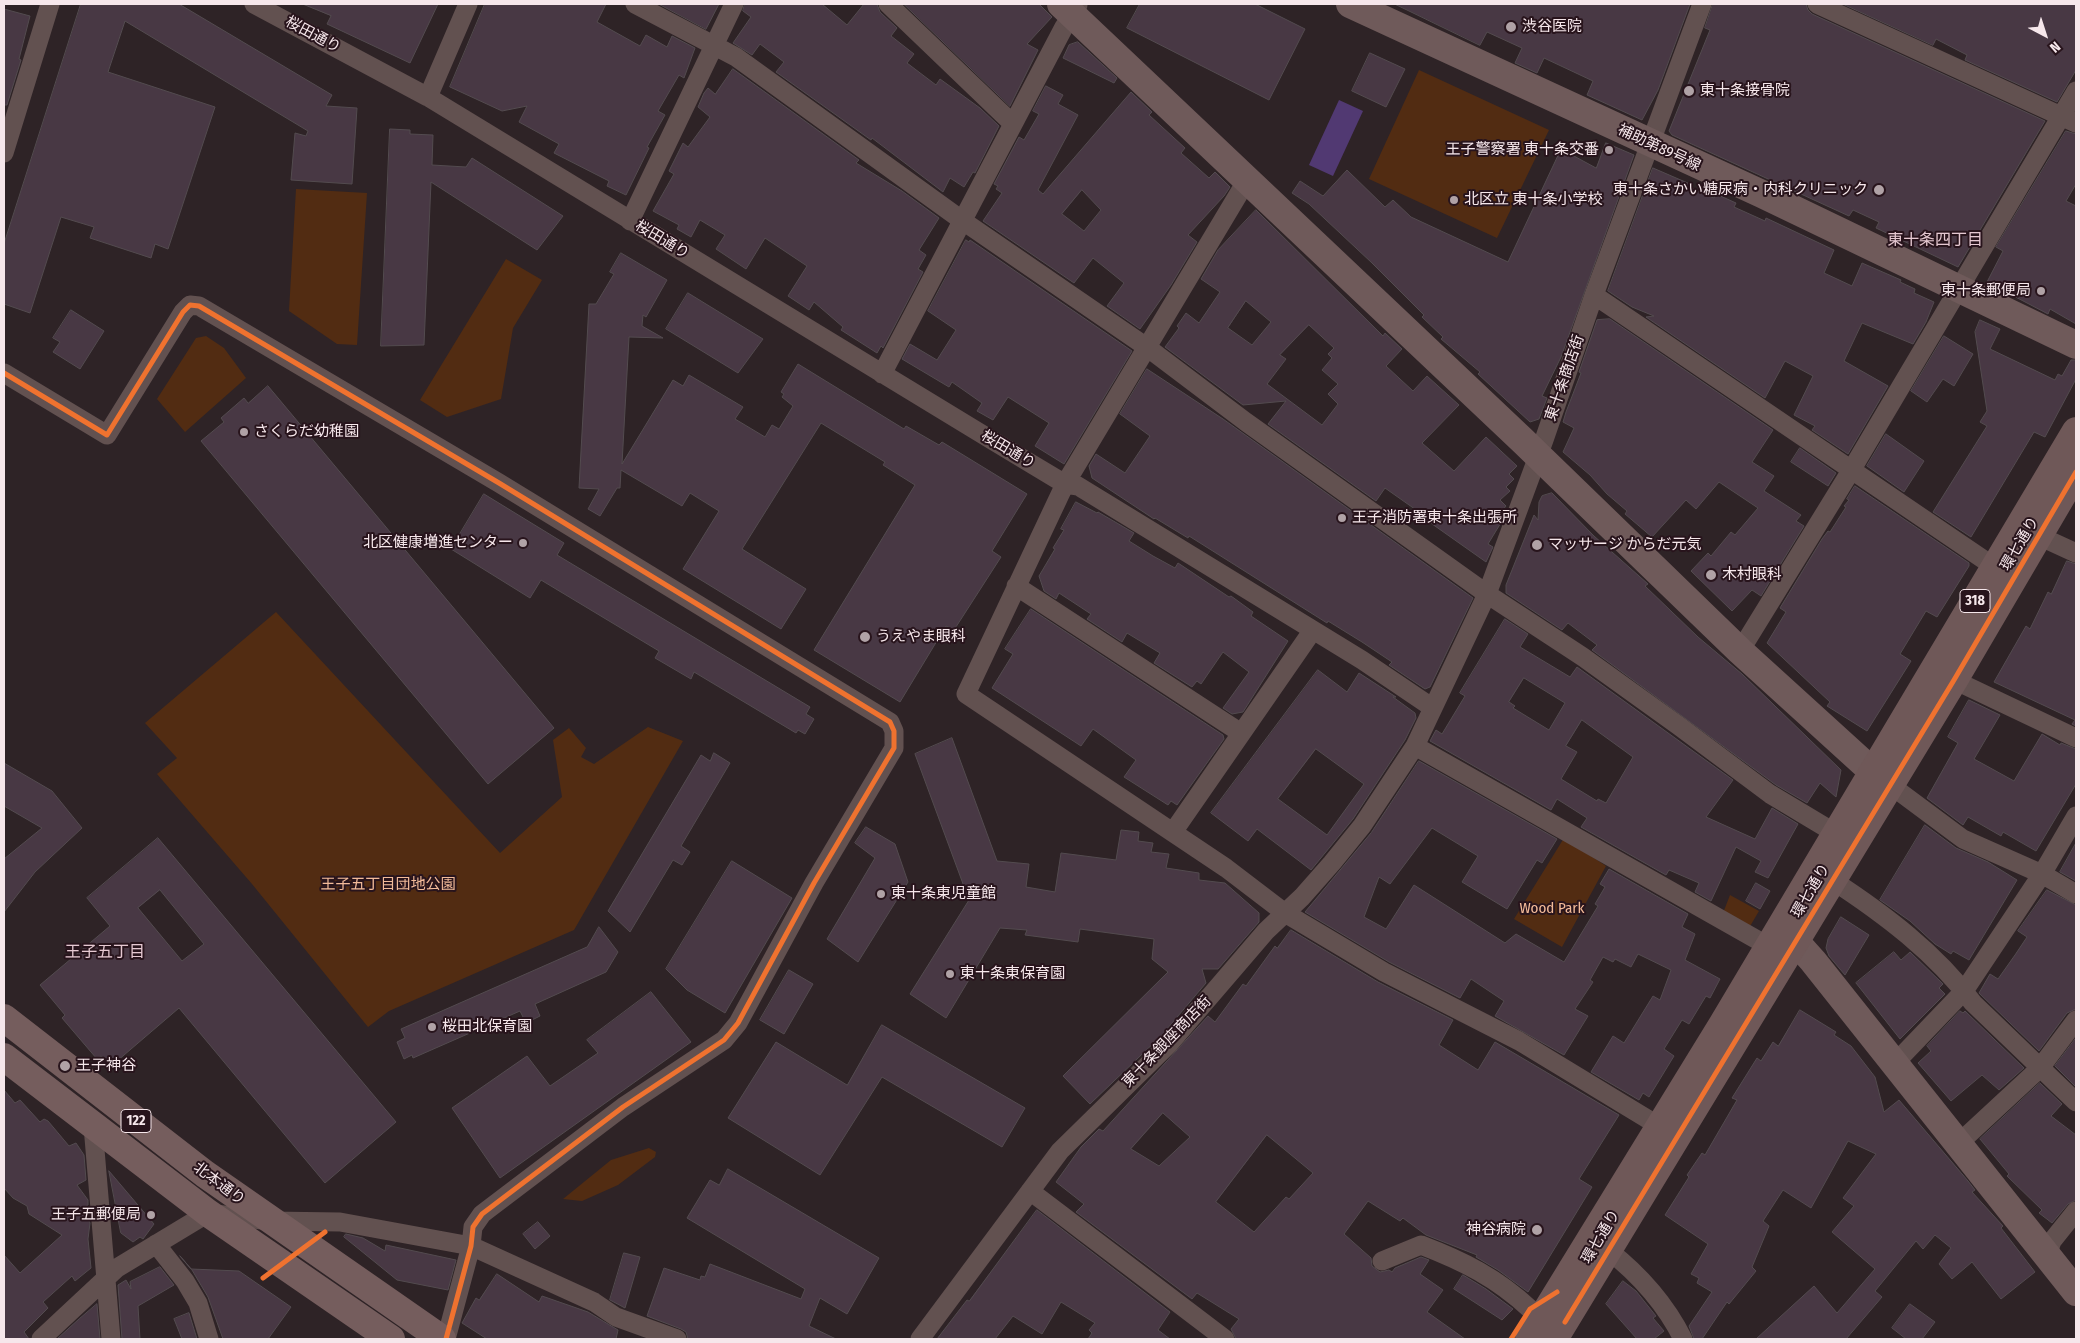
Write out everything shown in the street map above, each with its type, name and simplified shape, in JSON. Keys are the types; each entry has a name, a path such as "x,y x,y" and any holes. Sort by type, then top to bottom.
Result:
{"highway":[{"name":"北本通り","path":"4,1018 270,1221 442,1339"},
{"name":"北本通り","path":"4,1057 208,1213 391,1339"}],"main road":[{"name":"環七通り","path":"1560,1333 1608,1250 1832,880 1880,778 1996,568 2076,431"},
{"name":"環七通り","path":"1529,1339 1835,833 1880,778 1954,680 2076,472"},
{"name":"318","path":"1511,1339 1530,1309 1556,1292"}],"street":[{"path":"4,153 8,128 50,4"},
{"name":"桜田通り","path":"254,4 428,97 1065,484 1078,486 1313,630 1433,708"},
{"path":"428,97 468,4"},
{"path":"635,4 736,57 963,221 1148,348 1246,422 1486,594 1599,668 1770,794 1835,833"},
{"path":"630,220 734,4"},
{"path":"888,4 1013,124"},
{"name":"補助第89号線","path":"1350,4 1959,288 2076,345"},
{"name":"東十条商店街","path":"1415,746 1486,594 1702,4"},
{"path":"1817,4 2069,120"},
{"path":"882,374 1064,28 1071,8 1740,651 1880,778 1964,839 2042,874 2076,894"},
{"path":"1740,651 1852,469 1959,288 2069,120 2076,91"},
{"path":"1248,180 1065,484 966,694 1226,868 1285,913 1384,972 1519,1041 1659,1126"},
{"path":"1594,295 1996,568"},
{"path":"4,373 107,435 183,312 190,305 199,306 499,484 890,722 894,732 894,748 814,882 738,1023 724,1040 623,1107 482,1214 473,1227 471,1246 446,1339"},
{"path":"2039,536 2076,553"},
{"path":"1016,586 1241,733"},
{"path":"1173,832 1313,630"},
{"path":"1954,680 2076,738"},
{"path":"1415,746 1635,873 1768,946"},
{"name":"東十条銀座商店街","path":"920,1339 1060,1150 1168,1044 1326,870 1362,826 1415,746"},
{"path":"1894,1063 1964,991 2042,874 2076,816"},
{"path":"1832,880 1895,923 1964,991 1973,1003 2076,1102"},
{"path":"1796,942 2076,1292"},
{"path":"1958,1144 2040,1068 2076,1020"},
{"path":"93,1126 111,1339"},
{"path":"1030,1191 1225,1339"},
{"path":"2047,1256 2052,1241 2076,1211"},
{"path":"41,1339 106,1277 208,1213 270,1221 340,1222 471,1246 594,1302 616,1317 677,1339"},
{"path":"156,1244 185,1281 198,1302 209,1339"},
{"path":"1382,1261 1421,1245 1461,1260 1508,1289 1530,1309"},
{"path":"1608,1250 1633,1269 1655,1294 1683,1339"}],"green space":[{"path":"1419,70 1549,130 1497,238 1369,179"},
{"path":"296,189 367,193 357,345 337,344 289,311"},
{"path":"506,259 542,280 513,328 501,399 447,417 420,400"},
{"path":"206,336 224,348 246,378 185,432 157,399 196,338"},
{"name":"王子五丁目団地公園","path":"276,612 500,853 562,797 553,740 569,728 586,748 581,757 594,764 648,727 683,741 574,930 389,1011 368,1027 252,884 157,774 177,758 145,723"},
{"name":"Wood Park","path":"1564,838 1606,866 1562,947 1514,919"},
{"path":"1730,895 1759,911 1749,928 1723,913"},
{"path":"649,1148 656,1152 655,1157 618,1185 582,1201 563,1199 611,1160"}],"shaded area":[{"path":"1339,100 1363,111 1333,176 1309,165"}],"building":[{"path":"81,4 179,4 332,95 326,106 357,108 352,184 291,180 295,133 306,136 308,131 125,21 108,72 215,107 168,249 155,244 151,258 90,238 94,227 61,217 30,313 4,304 4,244"},
{"path":"303,4 438,4 410,63 327,24 331,16"},
{"path":"485,4 606,4 597,22 640,46 646,35 667,47 672,36 695,48 684,78 679,75 658,111 665,115 647,147 649,148 626,195 607,186 609,181 554,153 559,144 519,122 527,106 502,111 450,87"},
{"path":"659,4 719,4 706,29"},
{"path":"745,4 822,4 847,25 864,4 877,4 880,12 897,28 891,36 914,54 907,63 936,85 940,79 980,108 999,126 975,173 973,172 964,187 950,178 943,192 872,138 871,140 776,72 784,62 760,44 752,55 733,43 751,17 743,11"},
{"path":"904,4 1039,4 1052,17 1027,44 1038,50 1010,106"},
{"path":"1140,4 1255,4 1305,29 1269,100 1127,28"},
{"path":"1395,4 1690,4 1658,90 1642,120 1587,95 1593,81 1544,58 1537,73 1515,63 1522,48 1487,32 1480,45"},
{"path":"1713,4 1806,4 1812,14 2045,121 1958,267 1876,228 1879,222 1853,210 1849,216 1672,135 1669,131 1710,30 1705,28"},
{"path":"1843,4 2076,4 2076,70 2057,102 1965,60 1967,55 1936,39 1933,45"},
{"path":"4,9 30,16 19,59 21,60 7,105 4,105"},
{"path":"1078,42 1117,78 1114,83 1063,58 1069,45"},
{"path":"1370,53 1405,69 1386,107 1352,91"},
{"path":"733,69 859,160 856,163 902,191 939,218 919,250 926,255 918,269 923,272 883,348 881,346 877,353 841,330 843,327 814,302 809,310 788,296 807,266 765,238 746,269 716,249 725,235 700,220 691,237 677,229 679,225 653,211 674,174 669,171 683,143 688,147 710,117 698,107 704,93 708,88 715,94"},
{"path":"1046,86 1063,95 1058,104 1078,115 1038,190 1043,194 1131,92 1152,112 1149,115 1185,148 1181,153 1209,178 1215,172 1230,187 1188,235 1197,242 1171,285 1140,329 1107,306 1124,283 1093,258 1074,283 983,221 1002,193 996,189 998,186 994,184 1019,137 1024,140 1039,114 1033,111","holes":["1082,190 1101,210 1084,231 1062,214"]},
{"path":"390,129 410,130 410,134 433,135 432,165 466,167 472,158 563,216 537,250 431,182 424,345 381,346"},
{"path":"2066,131 2076,134 2076,184 2066,201 2076,206 2076,324 2050,309 2048,314 1987,282 2003,251 1996,247"},
{"path":"1606,143 1634,155 1561,357 1542,396 1547,398 1539,419 1530,422 1478,374 1480,372 1441,339 1443,337 1422,317 1424,315 1372,263 1309,204 1292,193 1300,181 1323,196 1347,170 1385,207 1393,200 1411,217 1508,262 1561,149 1596,168"},
{"path":"1653,168 1690,184 1689,187 1714,198 1716,194 1736,203 1734,207 1765,221 1766,218 1834,250 1824,273 1852,286 1862,263 1901,280 1900,282 1915,289 1914,293 1934,302 1926,322 1913,344 1862,323 1844,361 1888,386 1848,454 1812,430 1815,426 1794,415 1813,376 1785,361 1765,398 1646,317 1654,316 1632,307 1608,291"},
{"path":"1256,210 1383,336 1385,333 1402,349 1386,366 1413,391 1427,376 1459,405 1422,443 1454,471 1486,437 1517,466 1509,474 1514,479 1506,487 1510,491 1500,500 1506,506 1497,517 1502,521 1488,544 1493,547 1486,562 1385,488 1376,501 1268,424 1286,401 1243,405 1165,347 1179,328 1177,326 1186,313 1199,323 1220,292 1201,279 1218,250","holes":["1246,301 1271,322 1252,345 1228,328","1309,325 1334,348 1328,354 1332,358 1322,370 1338,384 1328,394 1338,404 1322,425 1267,384 1286,359 1280,355"]},
{"path":"966,240 969,242 970,240 1132,351 1064,464 1035,446 1049,423 1008,397 993,420 977,411 982,403 952,382 949,387 902,359 910,344 937,360 956,330 928,311"},
{"path":"621,253 667,280 646,317 643,315 642,326 663,338 629,337 622,464 673,380 683,386 689,375 743,407 735,419 765,437 772,425 779,429 793,406 782,397 784,394 781,392 798,364 904,429 906,426 939,445 942,442 1027,494 992,551 1001,557 954,630 946,626 900,702 814,650 915,485 883,465 885,462 821,423 742,549 806,589 781,629 683,569 719,511 690,493 682,506 621,470 620,488 617,488 600,516 588,509 599,489 579,488 589,304 596,304 614,274 610,272"},
{"path":"688,293 763,339 738,373 666,329"},
{"path":"71,310 104,331 80,369 53,352 60,342 53,338"},
{"path":"1610,319 1773,430 1752,462 1774,476 1764,491 1801,515 1796,521 1804,526 1761,596 1752,590 1732,611 1691,571 1708,553 1711,556 1731,532 1735,535 1758,508 1719,482 1696,509 1686,500 1652,537 1625,514 1627,511 1607,494 1590,475 1563,452 1574,428 1563,422 1581,373 1579,372 1597,320"},
{"path":"1980,320 2000,329 1990,349 2055,380 2058,374 2062,376 2071,360 2076,360 2076,379 2045,437 2034,432 1971,537 1933,512 1987,426 1980,422 1987,411 1975,332"},
{"path":"1944,336 1973,354 1954,386 1943,379 1927,402 1911,391"},
{"path":"1147,369 1223,419 1473,598 1430,687 1425,689 1389,665 1392,662 1362,642 1328,621 1327,623 1189,536 1188,538 1154,519 1092,478 1089,466 1096,454 1125,473 1150,436 1120,414"},
{"path":"268,386 554,728 488,784 201,441 224,422 221,418 244,398 248,403"},
{"path":"1886,434 1924,461 1904,492 1867,466"},
{"path":"1800,448 1836,473 1828,486 1791,462"},
{"path":"1855,486 1969,563 1969,566 1937,617 1926,611 1900,654 1911,661 1867,731 1827,706 1830,702 1767,643 1786,612 1780,608 1822,539 1828,531 1830,532 1846,507 1844,506 1849,500 1847,499"},
{"path":"1552,493 1594,536 1648,584 1645,586 1698,637 1742,674 1841,770 1836,797 1820,783 1807,803 1776,785 1592,650 1597,645 1568,623 1562,630 1506,593 1506,585 1534,515 1538,520 1539,502 1542,496"},
{"path":"484,494 564,543 557,555 810,707 806,714 814,719 805,734 798,730 796,733 694,672 691,679 655,658 659,651 541,580 530,598 451,549"},
{"path":"1076,502 1098,512 1134,533 1129,541 1153,556 1175,568 1178,563 1229,597 1231,596 1253,612 1251,616 1288,641 1243,712 1232,714 1223,708 1249,672 1223,652 1201,684 1197,681 1192,687 1154,663 1160,653 1127,633 1122,642 1087,619 1091,614 1059,593 1056,599 1044,591 1039,576 1055,549 1053,548 1064,530 1061,529"},
{"path":"2067,561 2076,564 2076,726 2072,724 2075,720 1994,682 2026,626 2030,629 2048,592 2051,594"},
{"path":"1031,609 1223,735 1224,739 1177,805 1171,801 1168,805 1124,777 1136,760 1093,729 1081,746 992,688 1013,654 1005,649"},
{"path":"1505,619 1528,634 1520,647 1570,677 1577,667 1733,780 1706,817 1755,839 1772,808 1798,824 1768,878 1755,872 1761,861 1736,847 1711,901 1695,892 1699,883 1669,870 1666,875 1581,827 1587,818 1557,799 1551,810 1430,741 1436,730 1442,734 1465,696 1460,693","holes":["1524,678 1565,703 1549,730 1513,708 1515,706 1509,702","1582,720 1633,757 1606,803 1598,799 1597,801 1561,779 1577,752 1566,746"]},
{"path":"1318,670 1347,692 1359,673 1396,697 1393,697 1415,713 1416,718 1405,740 1353,819 1311,870 1257,829 1248,841 1211,813","holes":["1316,749 1364,784 1327,835 1278,799"]},
{"path":"1969,700 2000,715 1974,759 2014,781 2042,734 2060,745 2061,743 2076,749 2076,784 2036,851 2003,832 2001,836 1968,817 1963,825 1927,798 1958,743 1948,737"},
{"path":"952,738 997,861 1029,864 1026,887 1055,892 1061,853 1116,860 1121,830 1139,832 1138,841 1153,843 1151,852 1169,854 1166,868 1199,873 1199,880 1225,883 1259,913 1259,922 1218,969 1202,969 1206,983 1161,1036 1090,1104 1063,1076 1168,972 1152,959 1154,939 1080,929 1078,942 1025,935 1027,930 1000,928 946,1018 910,994 969,900 915,754"},
{"path":"714,753 730,763 681,846 690,852 682,865 673,860 630,932 608,911 701,755 710,761"},
{"path":"1419,761 1557,839 1542,863 1537,860 1507,909 1462,882 1478,856 1432,828 1390,884 1379,877 1364,917 1386,929 1414,885 1505,943 1516,934 1564,962 1598,906 1595,904 1605,887 1600,884 1609,869 1688,914 1682,927 1695,934 1685,960 1720,979 1710,998 1706,996 1689,1024 1682,1020 1664,1049 1674,1056 1649,1097 1643,1093 1639,1100 1591,1072 1613,1036 1624,1043 1653,996 1660,1000 1671,970 1638,954 1631,967 1615,959 1613,962 1603,957 1590,980 1593,982 1575,1009 1588,1016 1564,1055 1495,1016 1504,1001 1471,979 1460,998 1389,962 1305,912 1371,833"},
{"path":"4,763 52,791 82,828 35,872 4,912 4,859 42,828 4,806"},
{"path":"1925,825 1956,848 1988,862 2017,880 1969,960 1953,951 1951,954 1935,944 1910,921 1880,900"},
{"path":"866,827 895,844 908,882 858,962 827,939 875,858 855,843"},
{"path":"158,838 396,1122 325,1183 179,1008 110,1067 101,1056 97,1059 62,1018 65,1015 40,985 110,926 87,898","holes":["160,890 204,944 182,961 138,908"]},
{"path":"2076,843 2076,881 2060,872"},
{"path":"732,861 792,898 725,1013 687,990 666,969"},
{"path":"1756,883 1770,891 1760,909 1746,901"},
{"path":"2047,890 2076,905 2076,1009 2067,1013 2039,1051 1979,993 1990,974 1998,979 2027,937 2018,931"},
{"path":"1841,917 1869,935 1845,975 1829,956 1826,948 1828,939"},
{"path":"599,927 618,952 606,972 535,1004 540,1016 526,1023 520,1011 413,1058 412,1055 404,1059 397,1042 405,1038 401,1029 587,947"},
{"path":"1291,930 1378,982 1453,1020 1439,1045 1478,1070 1495,1042 1619,1115 1579,1179 1592,1187 1528,1292 1476,1257 1477,1255 1426,1235 1403,1218 1400,1221 1368,1201 1344,1234 1371,1258 1372,1266 1380,1272 1389,1270 1392,1272 1395,1268 1421,1257 1429,1260 1420,1274 1443,1290 1427,1312 1465,1339 1236,1339 1231,1329 1239,1319 1197,1293 1192,1299 1076,1212 1084,1204 1056,1182 1081,1147 1099,1129 1103,1131 1208,1016 1215,1022 1243,984 1246,986 1275,946 1277,948","holes":["1163,1113 1190,1137 1159,1166 1131,1149","1267,1135 1313,1173 1289,1199 1286,1197 1254,1232 1216,1202"]},
{"path":"1894,952 1901,960 1910,952 1943,984 1939,988 1945,994 1900,1039 1856,983"},
{"path":"789,970 813,984 784,1034 760,1020"},
{"path":"651,992 691,1042 500,1178 452,1108 527,1056 550,1086 598,1053 587,1040"},
{"path":"1800,1010 1836,1032 1834,1035 1851,1046 1875,1077 1884,1112 1899,1100 1968,1181 1975,1190 1972,1192 2003,1226 2001,1228 2035,1272 2001,1299 1972,1262 1952,1279 1939,1264 1951,1248 1935,1235 1923,1249 1916,1241 1875,1291 1882,1297 1846,1339 1756,1339 1814,1286 1837,1313 1875,1269 1832,1232 1854,1206 1843,1198 1876,1154 1848,1141 1811,1208 1783,1190 1763,1221 1769,1226 1752,1267 1756,1271 1729,1304 1727,1302 1702,1339 1694,1339 1689,1326 1712,1292 1697,1283 1699,1278 1691,1274 1708,1244 1665,1215 1689,1177 1687,1175 1702,1153 1705,1155 1737,1100 1732,1098 1757,1058 1761,1061 1773,1042 1778,1046"},
{"path":"1960,1011 1963,1013 1965,1011 2024,1068 1999,1090 1982,1075 1951,1101 1918,1063 1931,1051 1927,1046"},
{"path":"882,1025 1025,1108 1002,1147 882,1077 820,1175 728,1118 776,1042 847,1085"},
{"path":"2076,1038 2076,1087 2055,1066"},
{"path":"2040,1083 2062,1104 2051,1116 2076,1135 2076,1200 2068,1204 2052,1223 2039,1213 2042,1210 2007,1176 2009,1174 1980,1139"},
{"path":"4,1090 15,1103 20,1100 40,1122 44,1119 48,1121 69,1146 76,1143 84,1155 86,1180 77,1185 88,1200 88,1205 83,1208 90,1223 88,1239 91,1268 75,1281 72,1276 43,1302 48,1308 24,1332 29,1339 4,1339 4,1255 20,1273 62,1235 29,1214 27,1206 13,1198 4,1188"},
{"path":"728,1169 879,1258 847,1314 820,1298 809,1326 836,1339 688,1339 686,1332 681,1329 647,1316 664,1268 700,1280 701,1276 705,1277 710,1264 801,1299 805,1289 687,1218 710,1180 719,1185"},
{"path":"109,1171 154,1224 143,1239 140,1237 133,1242 121,1233"},
{"path":"1037,1210 1170,1312 1158,1330 1170,1339 1088,1339 1092,1333 1089,1330 1095,1323 1061,1302 1042,1334 1013,1316 995,1339 937,1339 967,1300 969,1301"},
{"path":"538,1222 550,1236 535,1249 523,1234"},
{"path":"346,1234 363,1238 385,1251 386,1245 456,1260 448,1290 397,1280 344,1237"},
{"path":"624,1253 640,1257 625,1308 610,1300"},
{"path":"160,1267 174,1285 138,1306 140,1339 122,1339 118,1285 126,1280 131,1289 130,1282"},
{"path":"191,1269 239,1271 291,1307 268,1339 223,1339 208,1297"},
{"path":"497,1274 539,1302 542,1296 588,1312 618,1330 616,1339 487,1339 462,1323 476,1298 479,1300"},
{"path":"1463,1275 1513,1309 1502,1320 1454,1289"},
{"path":"1623,1281 1636,1291 1656,1316 1653,1318 1664,1331 1654,1339 1637,1339 1606,1304"},
{"path":"97,1304 100,1339 57,1339 79,1319"},
{"path":"1910,1304 1935,1322 1922,1339 1906,1339 1892,1328"},
{"path":"189,1313 197,1339 182,1339 174,1319"}],"cycle path":[{"path":"4,373 107,435 183,312 190,305 199,306 499,483 890,722 894,731 894,748 814,883 738,1023 724,1040 623,1107 482,1214 473,1227 471,1246 446,1339"},
{"path":"1565,1322 1954,680 2076,472"},
{"path":"263,1278 325,1232"},
{"path":"1511,1339 1530,1309 1557,1292"}],"place":[{"name":"渋谷医院","path":"1511,27"},
{"name":"東十条接骨院","path":"1689,91"},
{"name":"王子警察署 東十条交番","path":"1609,150"},
{"name":"東十条さかい糖尿病・内科クリニック","path":"1879,190"},
{"name":"北区立 東十条小学校","path":"1454,200"},
{"name":"東十条郵便局","path":"2041,291"},
{"name":"さくらだ幼稚園","path":"244,432"},
{"name":"王子消防署東十条出張所","path":"1342,518"},
{"name":"北区健康増進センター","path":"523,543"},
{"name":"マッサージ からだ元気","path":"1537,545"},
{"name":"木村眼科","path":"1711,575"},
{"name":"うえやま眼科","path":"865,637"},
{"name":"東十条東児童館","path":"881,894"},
{"name":"東十条東保育園","path":"950,974"},
{"name":"桜田北保育園","path":"432,1027"},
{"name":"王子神谷","path":"65,1066"},
{"name":"王子五郵便局","path":"151,1215"},
{"name":"神谷病院","path":"1537,1230"}],"district":[{"name":"東十条四丁目","path":"1935,241"},
{"name":"王子五丁目","path":"105,953"}]}
